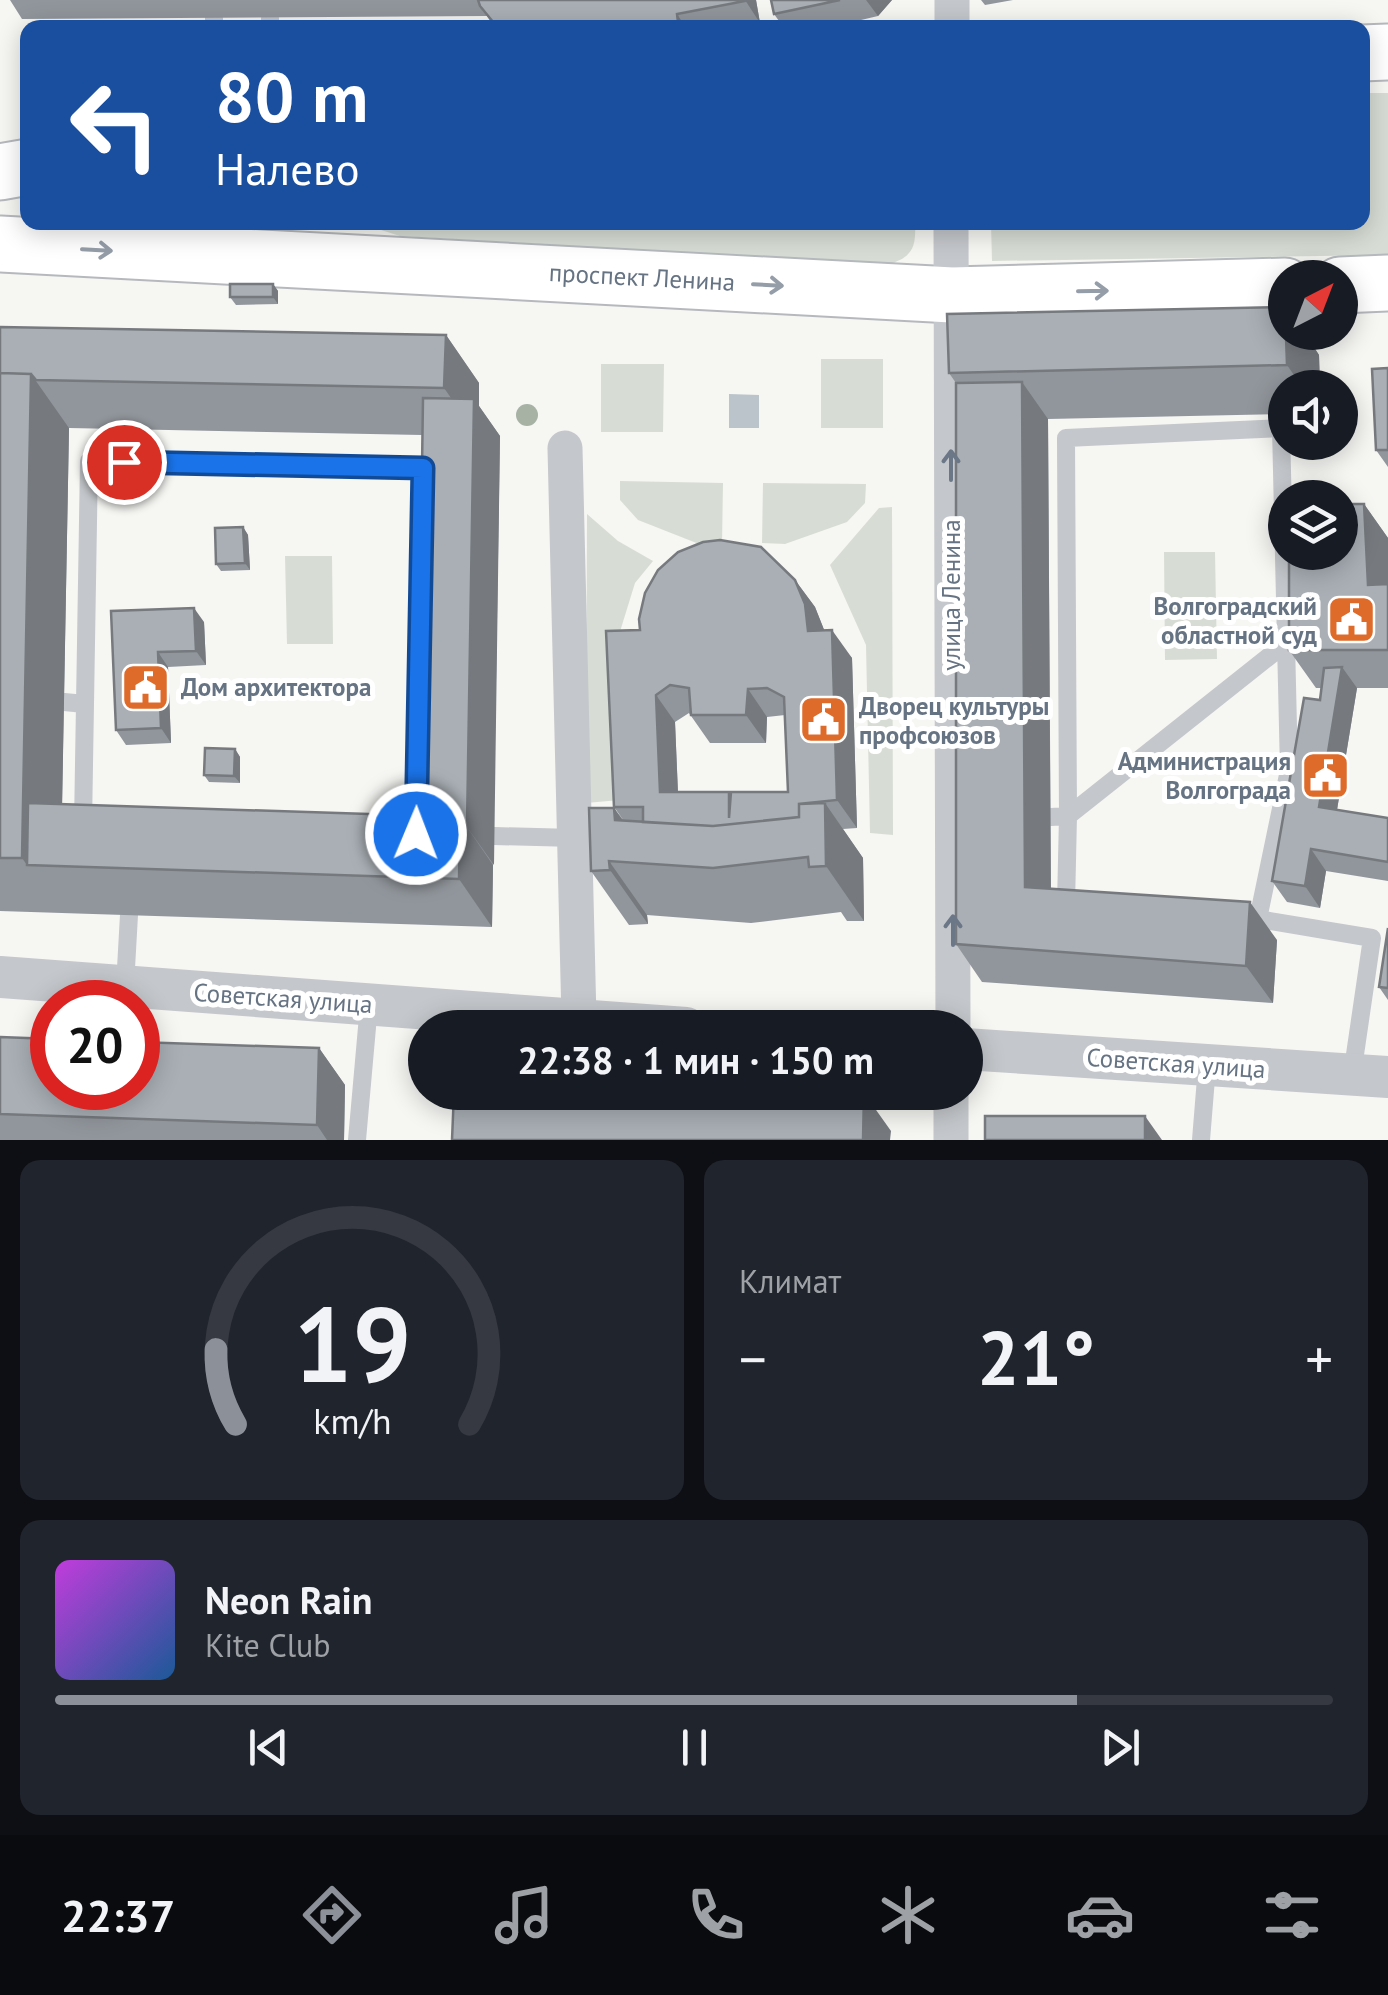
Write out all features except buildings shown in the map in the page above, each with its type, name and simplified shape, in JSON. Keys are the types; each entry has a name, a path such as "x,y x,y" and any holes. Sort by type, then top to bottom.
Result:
{"main road":[{"path":"338,230 362,244 426,265"},
{"name":"проспект Ленина","path":"0,244 952,295 1268,286"},
{"path":"1358,285 1388,284"}],"street":[{"name":"улица Ленина","path":"952,230 964,818 954,1010"},
{"path":"565,448 579,1010"},
{"name":"Советская улица","path":"0,977 42,980"},
{"name":"Советская улица","path":"160,989 452,1010"},
{"name":"Советская улица","path":"983,1050 1370,1076"},
{"path":"951,1140 952,1110"}],"lane":[{"path":"1085,906 1066,905 1059,817 1066,438 1280,428 1289,770 1248,918 1372,938 1370,1076"},
{"path":"100,827 82,826 89,461 423,468 422,506"},
{"path":"1059,817 1286,643"},
{"path":"64,702 85,704"},
{"path":"494,836 574,838"},
{"path":"125,980 129,915"},
{"path":"357,1140 368,1004"},
{"path":"1202,1140 1207,1066"}],"shaded area":[{"path":"1370,93 1388,93 1388,255 992,261 991,230 1370,230"},
{"path":"381,230 915,230 912,249 890,264 400,236"},
{"path":"821,359 883,359 883,428 821,428"},
{"path":"601,364 664,364 663,432 601,432"},
{"path":"729,394 759,395 759,428 729,428"},
{"path":"620,481 723,483 722,544 699,544 638,520 620,500"},
{"path":"763,483 866,484 865,503 847,522 785,544 762,543"},
{"path":"892,507 893,835 870,833 866,645 830,565 879,508"},
{"path":"587,514 618,541 653,561 635,583 618,638 620,800 586,803"},
{"path":"1164,552 1215,552 1217,659 1165,660"},
{"path":"285,556 332,556 333,644 287,644"}],"place":[{"name":"Волгоградский областной суд","path":"1352,620"},
{"name":"Дом архитектора","path":"146,687"},
{"name":"Дворец культуры профсоюзов","path":"824,720"},
{"name":"Администрация Волгограда","path":"1326,775"}],"route":[{"path":"124,462 423,468 416,834"}]}
